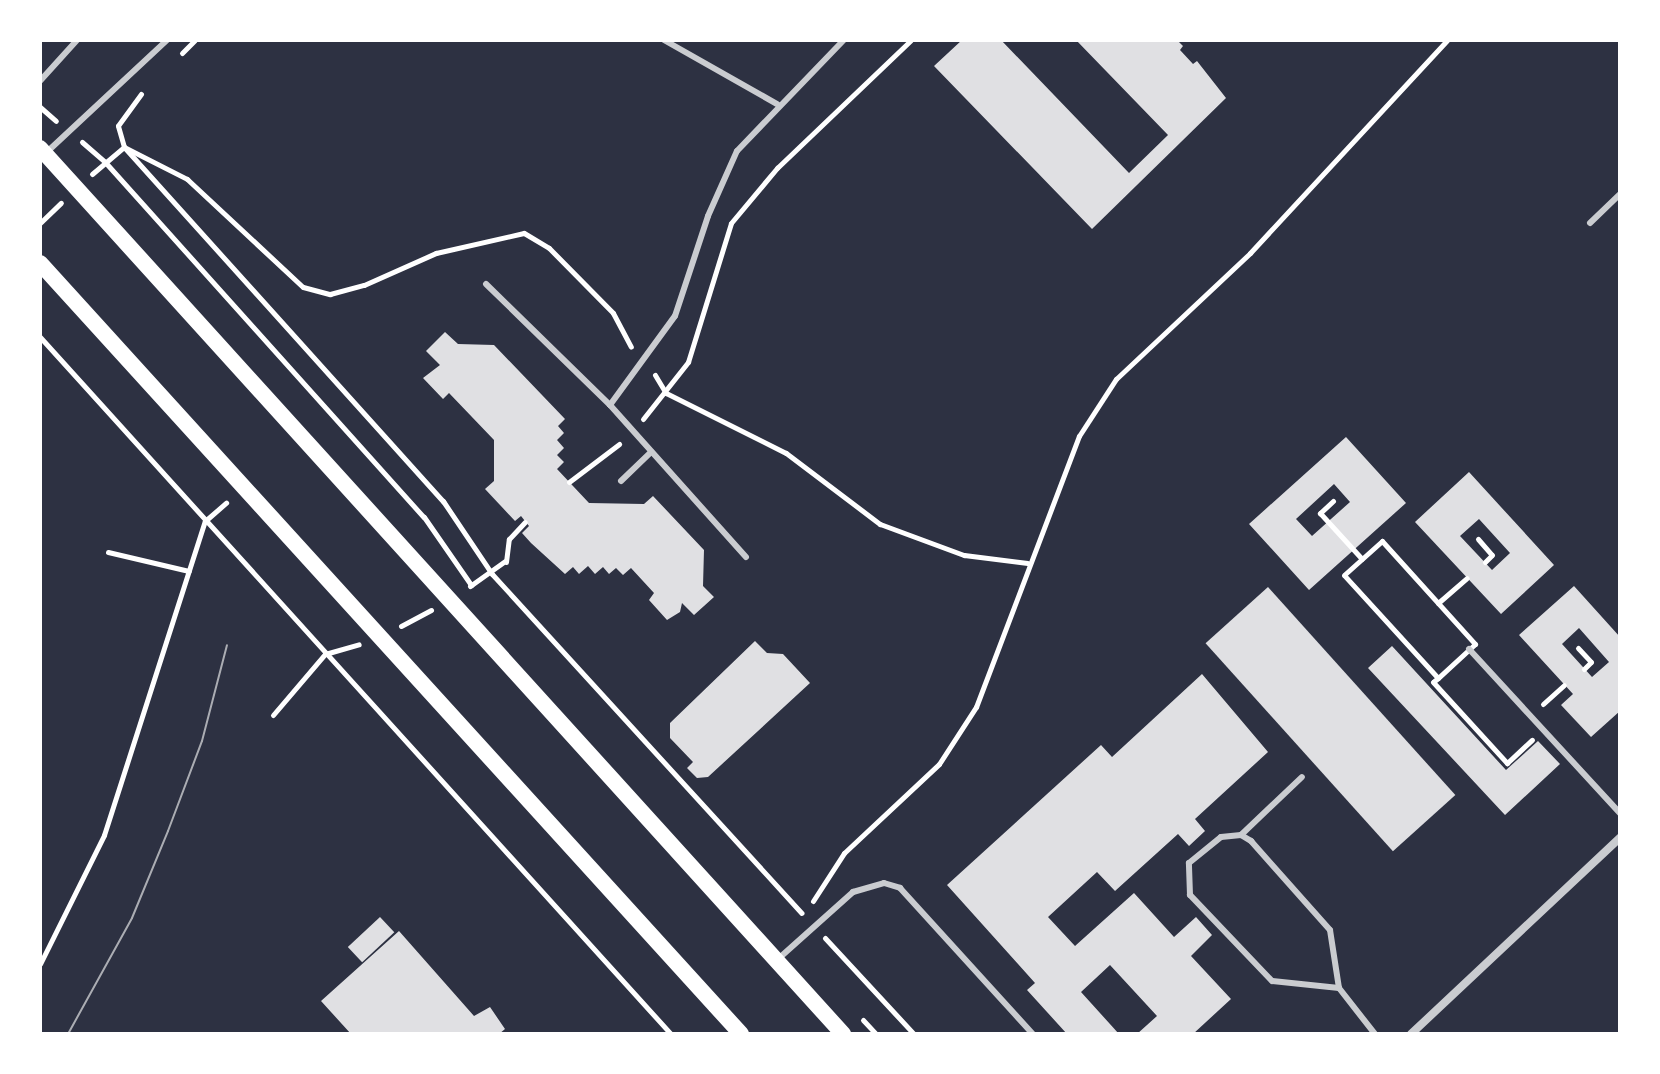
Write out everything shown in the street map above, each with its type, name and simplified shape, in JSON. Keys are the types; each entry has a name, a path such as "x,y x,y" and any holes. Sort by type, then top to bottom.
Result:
{"main road":[{"path":"42,153 843,1034"},
{"path":"40,263 741,1034"}],"street":[{"path":"1411,1034 1620,838"}],"lane":[{"path":"40,81 77,40"},
{"path":"42,153 70,132 167,40"},
{"path":"664,40 777,104"},
{"path":"610,405 646,360 675,316 708,216 737,151 777,104 844,40"},
{"path":"1590,223 1620,194"},
{"path":"486,284 610,405 746,557"},
{"path":"621,481 651,452"},
{"path":"1469,649 1620,813"},
{"path":"1302,777 1241,835 1221,837 1189,863 1190,895 1272,981 1339,988"},
{"path":"1241,835 1330,930 1339,988 1375,1034"},
{"path":"777,960 812,924 867,885 884,883 900,888 1033,1034"}],"path":[{"path":"569,482 632,431 666,393 688,362 731,223 777,168 911,40"},
{"path":"792,943 785,935 804,915 844,853 939,764 976,707 1028,563 1079,436 1116,379 1250,253 1447,40"},
{"path":"40,107 105,162 424,517 480,597"},
{"path":"118,126 124,147 443,501 494,571 914,1034"},
{"path":"124,147 187,179 303,287 330,294 364,285 436,253 524,233 549,248 613,313 626,343 646,360 666,393 786,453 880,524 964,555 1028,563"},
{"path":"40,337 671,1034"},
{"path":"1333,501 1320,513 1362,559"},
{"path":"40,964 104,835 205,521 226,503"},
{"path":"273,715 325,654 379,636 448,600 494,571 505,561 509,539 525,522"},
{"path":"1478,539 1492,555 1485,562"},
{"path":"1382,541 1475,644 1438,678 1344,575 1362,559 1382,541"},
{"path":"108,552 189,571"},
{"path":"1438,603 1467,578"},
{"path":"1578,648 1591,662 1584,669"},
{"path":"1536,710 1564,685"},
{"path":"855,1011 876,1034"}],"building":[{"path":"962,40 1001,40 1129,173 1168,135 1076,40 1177,40 1183,46 1180,50 1193,64 1197,61 1226,98 1092,229 934,66"},
{"path":"445,332 458,344 494,345 565,419 558,426 564,433 557,440 564,448 557,455 564,462 557,469 589,503 644,504 653,496 704,550 703,586 714,597 694,615 682,603 680,612 667,620 649,600 654,593 631,568 623,575 616,568 609,574 603,567 595,574 588,566 579,574 573,567 565,574 531,543 522,533 529,526 521,516 515,521 485,489 494,481 494,440 449,393 443,399 423,378 440,365 426,351"},
{"path":"1346,437 1406,503 1309,590 1249,524","holes":["1334,484 1350,502 1312,536 1296,519"]},
{"path":"1469,472 1554,565 1501,614 1415,522","holes":["1479,519 1510,553 1492,570 1460,536"]},
{"path":"1574,586 1620,637 1620,711 1591,737 1561,705 1573,694 1519,635","holes":["1579,628 1609,662 1592,677 1562,644"]},
{"path":"1268,587 1455,795 1393,851 1206,643"},
{"path":"755,641 767,653 783,654 810,683 708,777 697,778 687,768 693,762 670,738 670,723"},
{"path":"1392,646 1506,770 1538,741 1560,764 1505,815 1368,668"},
{"path":"1202,674 1268,752 1195,819 1205,831 1189,846 1178,834 1115,891 1097,872 1048,917 1075,946 1134,893 1174,937 1196,917 1212,935 1191,956 1231,999 1193,1034 1137,1034 1157,1016 1110,965 1081,992 1119,1034 1067,1034 1027,990 1035,983 947,885 1101,745 1112,757"},
{"path":"380,917 394,932 362,962 348,947"},
{"path":"399,931 474,1016 490,1007 505,1029 499,1034 351,1034 321,1001"}],"tram line":[{"path":"68,1034 132,918 168,831 202,741 227,645"}]}
